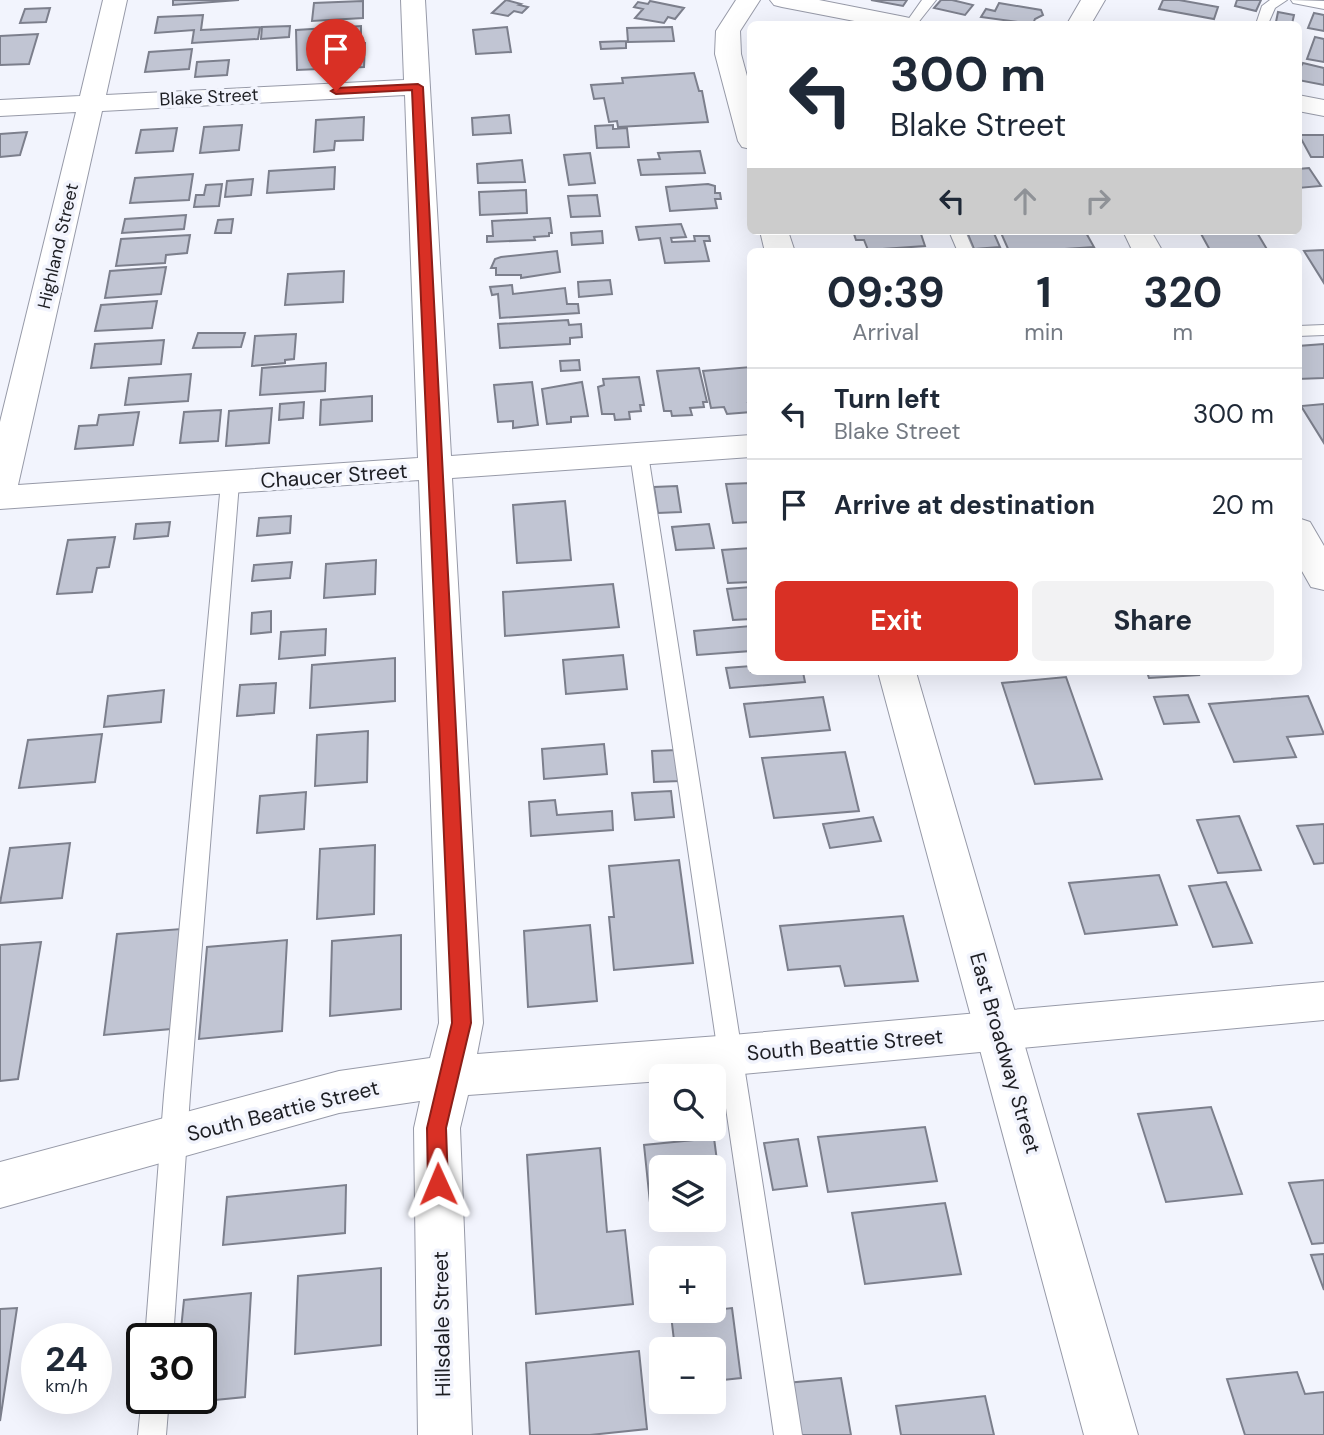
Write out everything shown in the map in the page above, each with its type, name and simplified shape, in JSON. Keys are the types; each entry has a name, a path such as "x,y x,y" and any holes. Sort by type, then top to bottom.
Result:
{"street":[{"name":"Highland Street","path":"0,492 115,0"},
{"name":"Hillsdale Street","path":"413,0 461,1023 437,1128 445,1435"},
{"path":"747,126 727,54 728,31 748,0"},
{"path":"782,0 874,21"},
{"path":"1081,21 1093,0"},
{"name":"Blake Street","path":"0,108 418,87"},
{"path":"1302,104 1324,108"},
{"name":"Chaucer Street","path":"0,498 435,470 747,446"},
{"name":"East Broadway Street","path":"898,675 1111,1435"},
{"name":"South Beattie Street","path":"0,1185 340,1092 450,1076 999,1032 1324,1000"}],"lane":[{"path":"913,21 929,0"},
{"path":"1263,21 1269,6 1280,0"},
{"path":"1298,0 1324,5"},
{"path":"1302,331 1324,330"},
{"path":"639,454 788,1435"},
{"path":"160,1323 230,483"},
{"path":"152,1435 154,1414"}],"building":[{"path":"173,0 239,0 173,5"},
{"path":"506,0 528,7 522,13 514,11 508,16 492,13"},
{"path":"871,0 907,0 903,6"},
{"path":"941,0 973,5 965,15 934,8"},
{"path":"1163,0 1218,7 1214,19 1159,9"},
{"path":"1237,0 1261,0 1256,11 1235,6"},
{"path":"363,1 363,18 312,21 314,3"},
{"path":"650,1 684,8 675,19 668,17 664,23 635,18 643,9 634,7 638,2 648,4"},
{"path":"999,3 1041,10 1043,15 1034,21 981,17 986,9 995,11"},
{"path":"50,8 46,22 20,23 25,9"},
{"path":"1278,12 1294,15 1293,21 1276,21"},
{"path":"1314,13 1324,15 1324,31 1308,28"},
{"path":"203,15 201,30 260,27 258,39 192,43 194,30 155,33 158,17"},
{"path":"290,26 289,37 261,39 262,27"},
{"path":"361,26 361,43 365,43 364,67 297,70 296,30"},
{"path":"507,27 511,52 476,54 473,30"},
{"path":"672,27 674,41 628,42 627,28"},
{"path":"38,34 29,64 0,65 0,36"},
{"path":"1315,37 1324,39 1324,62 1307,59"},
{"path":"626,41 626,48 601,49 600,42"},
{"path":"192,49 189,69 145,72 149,52"},
{"path":"229,60 227,75 195,77 197,62"},
{"path":"1302,65 1324,68 1324,85 1302,81"},
{"path":"694,73 699,91 702,91 708,122 618,127 617,121 609,122 604,98 594,99 591,85 623,83 622,78"},
{"path":"509,115 511,133 473,135 472,118"},
{"path":"364,117 363,140 335,141 334,150 314,152 316,120"},
{"path":"242,125 239,150 200,153 204,127"},
{"path":"613,125 613,129 627,128 629,147 597,148 595,126"},
{"path":"177,128 173,151 136,153 141,130"},
{"path":"27,132 20,155 0,157 0,134"},
{"path":"1302,135 1324,135 1324,157 1311,157"},
{"path":"700,151 705,173 641,175 638,160 660,159 658,153"},
{"path":"590,153 595,183 569,185 564,155"},
{"path":"522,160 525,182 478,183 477,164"},
{"path":"335,167 334,189 267,193 269,171"},
{"path":"1309,168 1321,186 1302,188 1302,169"},
{"path":"193,174 189,200 130,203 135,178"},
{"path":"253,179 251,195 225,197 227,181"},
{"path":"222,184 219,206 194,207 196,195 204,195 206,185"},
{"path":"708,184 715,186 715,193 720,193 721,199 715,199 717,208 670,211 666,187"},
{"path":"526,190 527,213 480,215 479,192"},
{"path":"597,195 600,216 571,217 568,196"},
{"path":"186,215 184,229 122,233 125,219"},
{"path":"550,218 552,233 549,233 549,236 534,237 535,240 487,242 487,236 493,236 492,221"},
{"path":"233,219 231,233 215,233 218,220"},
{"path":"681,224 686,237 671,238 672,242 695,241 694,236 709,236 710,241 704,241 709,261 665,263 660,238 639,240 636,227"},
{"path":"602,231 603,243 572,245 571,233"},
{"path":"190,235 187,253 166,255 165,263 116,266 121,239"},
{"path":"854,235 921,235 925,246 867,248 864,240 856,240"},
{"path":"968,235 995,235 1000,247 987,248 974,248"},
{"path":"1002,235 1087,235 1094,247 1080,248 1008,248"},
{"path":"1202,235 1258,235 1266,248 1209,248"},
{"path":"1324,250 1324,283 1304,251"},
{"path":"557,251 560,272 521,278 521,275 496,275 496,268 491,268 495,259 501,257"},
{"path":"166,267 161,294 105,298 110,271"},
{"path":"344,271 343,302 285,305 288,274"},
{"path":"610,280 612,294 579,297 578,282"},
{"path":"512,285 513,294 565,288 567,304 578,304 579,313 500,318 498,294 492,295 490,287"},
{"path":"157,301 152,328 95,331 101,305"},
{"path":"568,320 569,325 581,324 582,337 570,338 570,344 500,348 498,324"},
{"path":"198,333 245,333 241,347 193,348"},
{"path":"296,334 294,359 285,360 285,363 252,366 255,336"},
{"path":"164,340 161,364 91,368 95,344"},
{"path":"1324,344 1324,378 1302,379 1302,346"},
{"path":"579,360 580,370 561,371 560,361"},
{"path":"326,363 325,391 260,395 262,368"},
{"path":"747,367 747,412 727,414 724,407 711,408 703,371"},
{"path":"699,368 707,402 703,402 704,407 690,408 692,415 672,416 671,411 664,411 657,371"},
{"path":"191,374 188,401 125,405 129,378"},
{"path":"639,377 644,405 640,405 641,411 629,412 630,419 615,420 614,414 602,414 598,387 604,385 603,379"},
{"path":"532,382 538,425 513,428 513,421 498,422 494,385"},
{"path":"582,382 588,416 571,417 571,422 547,424 542,389"},
{"path":"372,396 372,421 320,425 321,400"},
{"path":"304,402 303,418 279,420 280,404"},
{"path":"1324,404 1324,443 1302,408"},
{"path":"272,408 269,443 226,446 229,411"},
{"path":"221,410 218,441 180,443 184,412"},
{"path":"139,412 133,445 75,449 79,426 97,425 99,415"},
{"path":"747,483 747,522 733,523 726,484"},
{"path":"677,486 681,512 658,513 654,487"},
{"path":"565,501 571,560 517,563 513,505"},
{"path":"291,516 290,533 257,536 259,518"},
{"path":"170,522 168,536 134,539 136,524"},
{"path":"709,524 714,548 676,550 672,527"},
{"path":"115,537 109,567 97,568 92,592 57,594 68,540"},
{"path":"747,548 747,582 728,583 722,550"},
{"path":"376,560 375,594 324,598 326,564"},
{"path":"292,562 290,578 252,581 254,565"},
{"path":"613,584 619,627 505,636 503,592"},
{"path":"747,587 747,619 733,620 727,589"},
{"path":"271,611 271,632 251,634 252,613"},
{"path":"747,626 747,651 697,655 694,631"},
{"path":"326,629 325,655 279,659 281,632"},
{"path":"623,655 627,689 566,694 563,660"},
{"path":"395,658 395,701 310,708 312,665"},
{"path":"747,666 747,675 804,675 805,682 730,688 726,668"},
{"path":"1148,675 1199,675 1149,678"},
{"path":"1066,677 1102,779 1035,784 1002,683"},
{"path":"276,683 274,713 237,716 240,685"},
{"path":"164,690 161,722 104,727 108,696"},
{"path":"1188,695 1199,722 1164,724 1154,697"},
{"path":"1308,696 1324,734 1287,737 1296,757 1234,762 1209,704"},
{"path":"823,697 830,730 750,737 744,704"},
{"path":"368,731 367,782 315,786 317,735"},
{"path":"102,734 95,782 19,788 28,740"},
{"path":"604,744 607,774 544,779 542,749"},
{"path":"677,750 680,781 654,782 652,751"},
{"path":"845,752 859,811 774,818 762,758"},
{"path":"671,791 674,817 635,820 632,793"},
{"path":"306,792 304,829 257,833 260,796"},
{"path":"555,800 557,815 612,811 613,830 531,836 529,802"},
{"path":"1239,816 1261,870 1218,873 1197,820"},
{"path":"873,817 881,841 830,848 823,824"},
{"path":"1324,824 1324,863 1314,864 1297,826"},
{"path":"70,843 62,898 0,903 10,848"},
{"path":"375,845 374,914 317,919 320,849"},
{"path":"679,860 693,963 614,970 609,917 614,917 609,866"},
{"path":"1159,875 1177,925 1085,934 1069,883"},
{"path":"1226,882 1252,943 1213,947 1189,886"},
{"path":"903,916 918,981 845,986 840,966 788,970 780,926"},
{"path":"590,925 597,1001 528,1007 524,931"},
{"path":"181,929 171,1029 104,1035 117,934"},
{"path":"401,935 401,1009 330,1016 332,941"},
{"path":"287,940 282,1031 199,1039 207,947"},
{"path":"41,942 18,1079 0,1081 0,945"},
{"path":"1211,1107 1242,1194 1166,1202 1138,1114"},
{"path":"925,1127 937,1181 828,1192 818,1137"},
{"path":"798,1139 807,1186 773,1190 764,1143"},
{"path":"714,1141 716,1155 649,1155 649,1193 644,1145"},
{"path":"600,1148 607,1232 625,1230 633,1304 536,1314 527,1155"},
{"path":"1324,1180 1324,1243 1312,1244 1289,1183"},
{"path":"346,1185 345,1233 223,1245 227,1197"},
{"path":"945,1203 961,1274 865,1284 852,1213"},
{"path":"1324,1254 1324,1290 1311,1255"},
{"path":"381,1268 381,1345 295,1354 298,1276"},
{"path":"251,1293 245,1397 217,1400 217,1323 182,1323 184,1300"},
{"path":"17,1308 0,1421 0,1309"},
{"path":"732,1308 741,1378 726,1380 726,1337 674,1337 672,1323 726,1323 726,1309"},
{"path":"639,1351 647,1429 590,1435 530,1435 526,1363"},
{"path":"1297,1372 1305,1394 1324,1392 1324,1435 1245,1435 1227,1379"},
{"path":"841,1378 851,1435 794,1435 786,1383"},
{"path":"985,1396 994,1435 901,1435 896,1406"}],"route":[{"path":"336,91 418,87 461,1023 437,1128 438,1184"}]}
